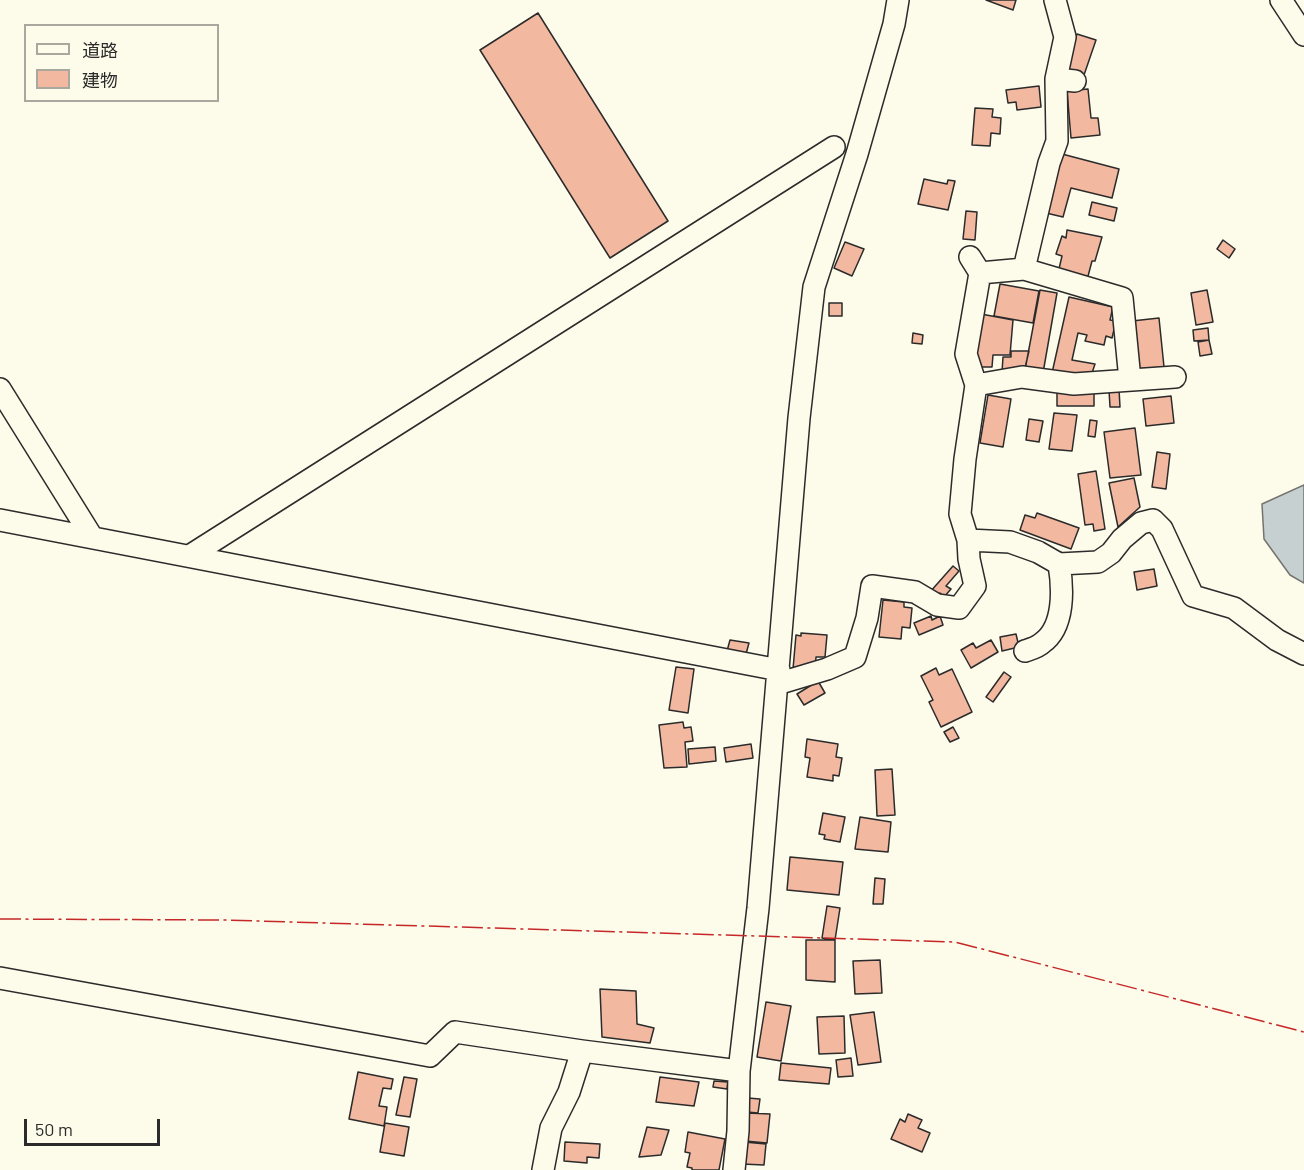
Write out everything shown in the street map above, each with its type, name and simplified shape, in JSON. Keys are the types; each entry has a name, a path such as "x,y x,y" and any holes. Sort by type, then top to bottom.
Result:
{"street":[{"path":"734,1170 738,1131 739,1071 758,908 799,418 814,287 857,154 894,24 898,0"},
{"path":"1024,269 1049,163 1057,141 1065,80 1065,37 1054,0"},
{"path":"1281,0 1304,35"},
{"path":"191,555 834,147"},
{"path":"0,520 191,555 778,677 827,669 855,657 867,618 866,581 915,592 937,605 959,608 975,586 969,559 968,540 960,514 965,459 976,385 966,354 975,265 1024,269 1122,298 1130,380"},
{"path":"976,385 1022,377 1074,384 1175,377"},
{"path":"0,388 92,537"},
{"path":"968,540 1010,542 1038,552 1059,564 1098,562 1111,553 1122,539 1141,522 1153,520 1162,529 1193,596 1234,608 1277,640 1304,654"},
{"path":"1025,651 1044,643 1056,624 1062,601 1059,564"},
{"path":"0,978 430,1056 455,1032 739,1071"},
{"path":"543,1170 551,1128 569,1092 582,1051"}],"shaded area":[{"path":"1304,485 1304,583 1290,575 1264,539 1262,504"}],"building":[{"path":"986,0 1016,0 1013,10"},
{"path":"538,13 668,221 610,258 480,50"},
{"path":"1077,34 1096,40 1084,75 1065,68"},
{"path":"1039,86 1041,107 1017,110 1016,102 1008,103 1006,90"},
{"path":"1088,89 1091,118 1098,118 1100,135 1071,138 1067,91"},
{"path":"975,108 993,109 992,117 1001,118 1000,134 991,133 990,146 972,145"},
{"path":"1062,154 1119,169 1112,198 1071,188 1063,217 1046,213"},
{"path":"924,179 947,184 948,180 955,181 948,210 918,204"},
{"path":"1092,202 1117,208 1114,221 1089,215"},
{"path":"966,211 977,212 975,240 963,239"},
{"path":"1067,230 1102,237 1087,280 1058,273 1062,256 1056,254 1062,236 1066,238"},
{"path":"1223,240 1235,249 1229,258 1217,249"},
{"path":"845,242 864,249 852,276 834,268"},
{"path":"1000,284 1039,291 1033,323 994,316"},
{"path":"1040,290 1057,293 1043,373 1025,370"},
{"path":"1207,290 1213,322 1196,325 1191,293"},
{"path":"1069,297 1113,307 1110,320 1116,321 1112,338 1106,336 1104,345 1085,341 1087,335 1078,333 1072,360 1095,364 1091,376 1052,373"},
{"path":"829,303 842,303 842,316 829,316"},
{"path":"981,314 1013,320 1010,355 993,355 992,367 974,367"},
{"path":"1159,318 1164,367 1136,369 1132,321"},
{"path":"1208,328 1209,340 1194,341 1193,330"},
{"path":"913,333 923,335 922,344 912,343"},
{"path":"1209,340 1212,354 1200,356 1198,342"},
{"path":"1011,351 1029,351 1024,372 1002,372 1003,357 1011,357"},
{"path":"1119,389 1120,407 1110,407 1109,390"},
{"path":"1057,392 1094,392 1094,406 1057,406"},
{"path":"988,395 1011,399 1003,447 980,443"},
{"path":"1171,396 1174,423 1146,426 1143,399"},
{"path":"1054,413 1077,415 1072,451 1049,449"},
{"path":"1029,419 1043,421 1039,442 1026,440"},
{"path":"1090,420 1097,421 1095,437 1088,436"},
{"path":"1135,428 1141,475 1110,478 1104,432"},
{"path":"1157,452 1170,454 1166,489 1152,487"},
{"path":"1096,471 1105,529 1094,531 1093,524 1085,525 1078,474"},
{"path":"1134,478 1140,507 1118,527 1109,483"},
{"path":"1037,513 1079,528 1071,549 1020,530 1025,515 1035,518"},
{"path":"953,566 959,571 946,586 951,589 944,597 940,593 936,597 930,592"},
{"path":"1154,569 1157,586 1137,590 1134,572"},
{"path":"883,600 904,602 904,607 912,608 910,628 902,627 901,639 879,637"},
{"path":"931,616 932,620 940,616 943,625 919,635 914,623"},
{"path":"801,633 827,635 825,657 816,657 815,671 793,669 796,635 801,636"},
{"path":"1016,634 1019,647 1002,651 1000,637"},
{"path":"730,640 749,643 746,654 727,651"},
{"path":"991,640 998,652 971,668 961,650 973,643 976,648"},
{"path":"676,667 694,669 688,713 669,710"},
{"path":"936,668 939,675 952,669 972,712 941,727 929,702 933,700 921,676"},
{"path":"1004,672 1011,677 993,702 986,697"},
{"path":"818,681 825,693 804,705 797,694"},
{"path":"683,722 684,728 691,727 693,741 685,742 687,767 664,768 659,725"},
{"path":"953,727 959,738 950,742 944,732"},
{"path":"807,739 838,744 836,757 842,758 839,776 833,775 833,781 807,777 810,758 805,757"},
{"path":"751,744 753,758 726,762 724,748"},
{"path":"715,747 716,761 689,764 688,749"},
{"path":"892,769 895,815 877,816 875,770"},
{"path":"823,813 845,817 840,842 824,839 825,835 819,834"},
{"path":"860,817 891,822 888,852 855,849"},
{"path":"790,857 843,862 839,895 787,890"},
{"path":"875,878 885,879 883,904 873,904"},
{"path":"827,906 840,908 835,940 822,938"},
{"path":"806,940 835,940 835,982 806,980"},
{"path":"880,960 882,993 855,994 853,961"},
{"path":"600,989 636,991 637,1024 654,1028 650,1043 602,1037"},
{"path":"766,1002 791,1006 781,1061 757,1057"},
{"path":"874,1012 881,1062 858,1065 850,1015"},
{"path":"844,1016 845,1053 819,1054 817,1017"},
{"path":"851,1058 853,1076 838,1077 836,1060"},
{"path":"781,1063 831,1068 829,1084 779,1080"},
{"path":"358,1072 393,1079 391,1089 383,1088 379,1106 387,1107 384,1126 349,1119"},
{"path":"404,1077 417,1079 410,1117 396,1115"},
{"path":"660,1077 699,1082 694,1106 656,1102"},
{"path":"714,1081 728,1082 727,1089 713,1087"},
{"path":"748,1098 760,1099 758,1113 747,1112"},
{"path":"747,1113 770,1114 767,1143 745,1141"},
{"path":"908,1114 922,1120 918,1128 930,1133 922,1152 891,1139 900,1119 905,1122"},
{"path":"385,1123 409,1127 404,1156 380,1152"},
{"path":"647,1127 669,1130 661,1155 639,1157"},
{"path":"688,1132 725,1139 719,1170 692,1170 687,1167 690,1153 685,1152"},
{"path":"565,1142 600,1144 599,1158 587,1157 587,1163 564,1161"},
{"path":"744,1142 766,1144 764,1165 742,1164"}],"power":[{"path":"0,919 226,920 955,942 1304,1032"}]}
